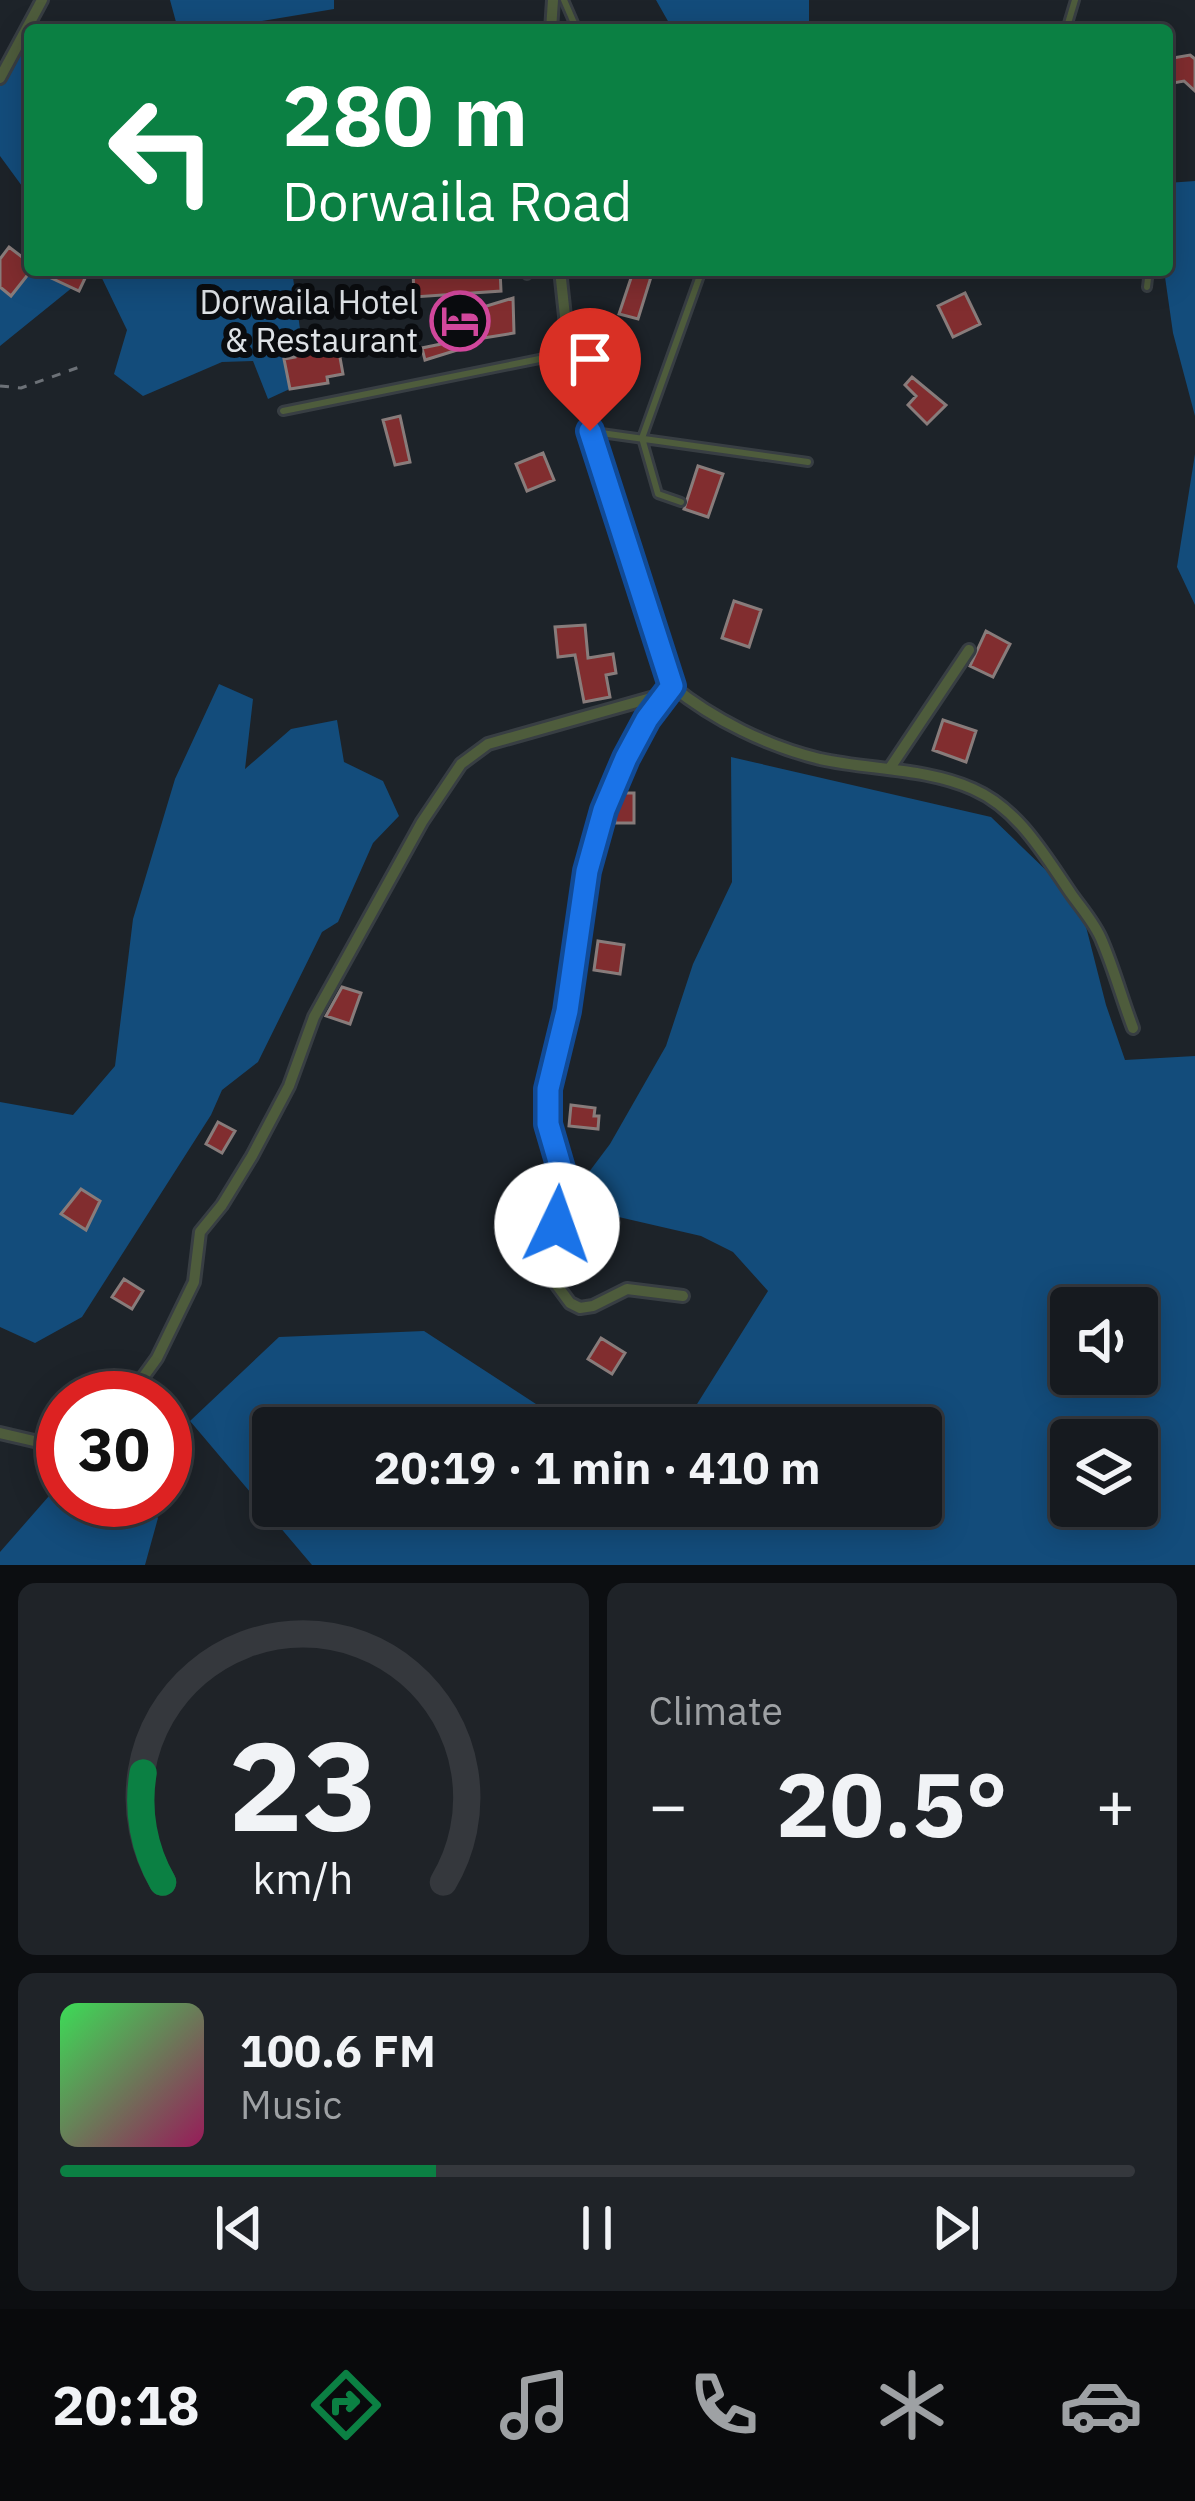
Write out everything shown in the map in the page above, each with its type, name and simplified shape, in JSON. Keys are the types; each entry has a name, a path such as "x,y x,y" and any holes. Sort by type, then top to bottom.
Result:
{"street":[{"path":"0,78 24,33"},
{"path":"561,276 569,353 669,690 746,733 818,758 969,786 994,799 1015,818 1102,938 1133,1028"},
{"path":"890,768 969,650"},
{"path":"669,690 626,758 604,810 587,871 567,1011 548,1089 548,1124 562,1172 556,1284 562,1294 580,1308 627,1289 683,1296"},
{"path":"148,1371 194,1282 200,1232 252,1156 289,1086 314,1017 422,822 461,764 488,743 669,690"},
{"path":"0,1433 36,1441"}],"lane":[{"path":"681,502 658,494 642,439 700,276"},
{"path":"1148,287 1149,276"},
{"path":"284,411 569,353"},
{"path":"590,431 808,462"}],"path":[{"path":"0,386 21,388 85,365"}],"shaded area":[{"path":"170,0 334,0 334,9 259,24 176,22"},
{"path":"656,0 809,0 809,24 670,24"},
{"path":"24,43 24,189 0,156 0,76"},
{"path":"1195,181 1195,416 1173,333 1165,276 1173,276 1173,183"},
{"path":"24,256 24,276 87,276 0,346 0,272"},
{"path":"101,276 293,276 307,381 268,399 253,361 222,362 143,396 114,374 127,330"},
{"path":"1195,454 1195,605 1177,567"},
{"path":"219,684 253,699 245,769 291,729 337,720 344,762 383,781 399,816 373,843 338,922 322,932 258,1062 222,1090 211,1115 82,1317 35,1343 0,1327 0,1102 73,1115 115,1066 133,919 175,779"},
{"path":"731,757 991,817 1080,903 1125,1060 1195,1056 1195,1565 312,1565 280,1527 942,1527 942,1407 695,1407 768,1291 733,1252 701,1236 597,1212 559,1222 666,1046 693,964 732,882"},
{"path":"424,1331 538,1407 252,1407 252,1494 192,1423 279,1337"},
{"path":"36,1511 36,1527 156,1527 145,1565 0,1565 0,1552"}],"building":[{"path":"1190,55 1195,59 1195,91 1184,81 1173,83 1173,58"},
{"path":"9,247 24,258 27,276 11,296 0,287 0,259"},
{"path":"47,276 86,276 79,291"},
{"path":"413,276 500,276 501,291 414,297"},
{"path":"632,276 651,277 638,319 619,314"},
{"path":"965,293 980,324 953,337 938,306"},
{"path":"513,298 514,333 465,341 467,347 425,360 422,348 441,344 434,322"},
{"path":"313,335 315,345 337,341 343,374 327,377 328,383 290,389 284,359 295,357 292,339"},
{"path":"912,377 946,405 927,424 908,405 916,396 905,385"},
{"path":"400,416 410,462 395,465 383,420"},
{"path":"543,453 554,480 527,491 516,464"},
{"path":"698,466 723,474 708,517 684,509"},
{"path":"734,601 761,610 749,647 722,638"},
{"path":"585,625 588,658 613,654 616,673 606,675 610,697 584,702 575,655 558,657 555,627"},
{"path":"986,631 1010,644 993,677 970,666"},
{"path":"943,720 976,731 966,762 933,750"},
{"path":"622,793 634,793 634,823 615,823"},
{"path":"598,941 624,945 620,974 594,970"},
{"path":"342,987 361,993 350,1024 326,1016"},
{"path":"571,1105 595,1108 598,1129 569,1126"},
{"path":"218,1122 235,1131 222,1153 206,1144"},
{"path":"81,1189 100,1201 86,1230 61,1214"},
{"path":"124,1279 143,1291 132,1309 112,1297"},
{"path":"601,1338 625,1353 612,1374 588,1359"}],"place":[{"name":"Dorwaila Hotel & Restaurant","path":"460,321"}],"route":[{"path":"557,1225 562,1172 548,1124 548,1089 574,974 587,871 604,810 626,758 672,686 590,431"}]}
